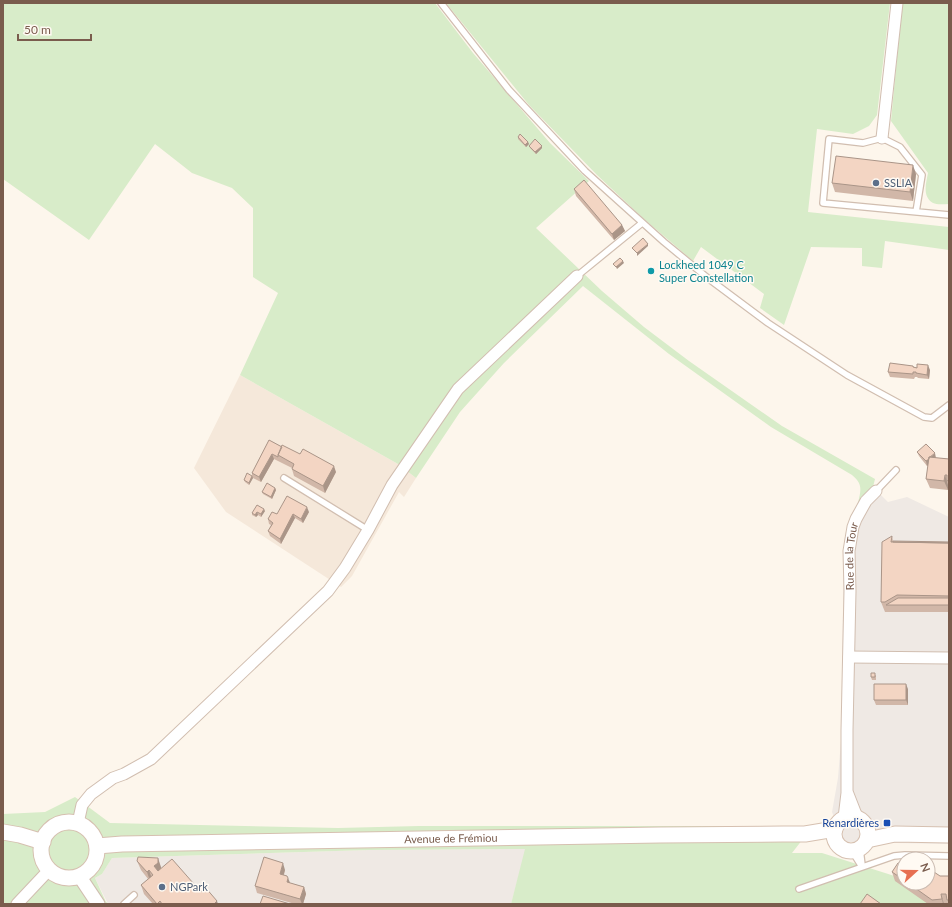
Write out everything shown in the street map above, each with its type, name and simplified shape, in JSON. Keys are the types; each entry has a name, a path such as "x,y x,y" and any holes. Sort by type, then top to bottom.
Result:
{"main road":[{"path":"69,822 78,823 95,838 97,855 94,864 88,872 80,877 63,878 49,870 44,864 41,849 42,842 46,834 52,828 69,822"},
{"path":"3,832 42,842"},
{"name":"Avenue de Frémiou","path":"97,846 122,844 361,839 660,835 949,835"}],"street":[{"path":"882,138 897,3"},
{"path":"78,823 82,805 91,794 113,778 151,760 328,591 345,568 368,530 392,485 458,389 577,276"},
{"name":"Rue de la Tour","path":"852,834 847,793 849,551 853,527 856,519 866,501 876,491"},
{"path":"849,657 949,658"},
{"path":"17,904 49,870"},
{"path":"80,877 98,904"}],"lane":[{"path":"441,3 509,90 585,171 642,223 709,279 768,323 847,375 924,417 932,418 949,405"},
{"path":"916,212 922,175 900,146 882,138 863,143 829,140 823,203 916,212 949,215"},
{"path":"577,276 642,223"},
{"name":"Rue de la Tour","path":"876,491 896,470"},
{"path":"284,478 368,530"},
{"path":"852,834 862,867"},
{"path":"800,889 894,856 949,856"},
{"path":"124,904 134,895"}],"shaded area":[{"path":"240,375 398,464 416,478 404,497 399,492 352,576 341,587 226,512 194,468"},
{"path":"873,487 888,502 907,497 949,517 949,844 844,842 832,812 838,778 841,741 844,542 847,526 858,503"},
{"path":"526,849 511,904 110,904 107,902 95,878 102,874 112,858 369,850"}],"green space":[{"path":"3,3 435,3 473,53 550,143 589,181 536,228 602,291 644,327 689,361 782,426 875,479 873,487 858,503 860,484 856,478 771,427 669,354 583,286 504,363 460,412 416,478 398,464 240,375 278,293 253,277 253,208 232,188 192,173 155,144 89,240 3,179"},
{"path":"446,3 890,3 877,115 869,126 853,134 817,129 808,212 949,227 949,250 885,241 882,268 862,266 862,248 811,247 784,325 760,308 764,294 701,247 693,261 644,219 597,175 529,105"},
{"path":"902,3 949,3 949,204 935,204 927,197 926,181 928,173 891,121"},
{"path":"75,797 110,823 338,828 419,826 813,826 792,853 822,853 896,876 896,891 936,890 949,893 949,904 511,904 525,849 369,850 112,858 102,874 95,878 106,902 110,904 3,904 3,814 45,812"}],"building":[{"path":"520,134 528,142 525,145 518,137"},
{"path":"535,139 542,146 535,152 529,146"},
{"name":"SSLIA","path":"836,156 913,165 910,192 832,183"},
{"path":"584,180 622,225 612,234 574,189"},
{"path":"643,238 648,244 637,253 632,248"},
{"path":"620,258 623,261 616,267 613,264"},
{"path":"890,363 913,366 917,368 917,364 928,365 927,375 916,372 913,372 913,374 888,372"},
{"path":"269,440 282,447 278,457 272,454 259,477 252,473"},
{"path":"926,444 935,453 926,461 917,452"},
{"path":"282,445 300,454 303,449 334,466 323,486 292,469 294,464 278,455"},
{"path":"929,457 949,459 949,480 947,481 947,475 945,475 944,481 926,479"},
{"path":"247,473 252,476 249,483 244,480"},
{"path":"267,483 275,488 271,497 262,492"},
{"path":"287,496 307,507 301,519 293,514 280,539 268,531 273,523 268,519 272,512 277,514"},
{"path":"257,505 264,509 261,514 257,512 255,515 252,513"},
{"path":"892,536 891,542 949,543 949,596 897,595 885,602 881,602 882,542"},
{"path":"893,542 949,542 949,543"},
{"path":"898,598 949,598 949,605 886,605"},
{"path":"871,673 875,673 875,677 871,677"},
{"path":"874,684 906,684 906,700 874,700"},
{"path":"138,857 158,858 158,863 154,866 158,871 172,859 201,892 205,887 217,901 214,904 162,904 160,901 157,904 141,885 153,875 149,870 147,872 137,861"},
{"path":"264,857 283,863 280,874 287,876 287,882 304,887 300,899 255,886"},
{"path":"896,866 896,875 892,872"},
{"path":"936,873 940,876 949,876 949,900 947,900 946,894 941,894 942,899 932,900 919,891 936,891"},
{"path":"867,894 881,904 860,904"},
{"path":"263,896 290,904 260,904"}],"place":[{"name":"SSLIA","path":"876,183"},
{"name":"Lockheed 1049 C Super Constellation","path":"651,271"},
{"name":"Renardières","path":"887,823"},
{"name":"NGPark","path":"162,887"}]}
